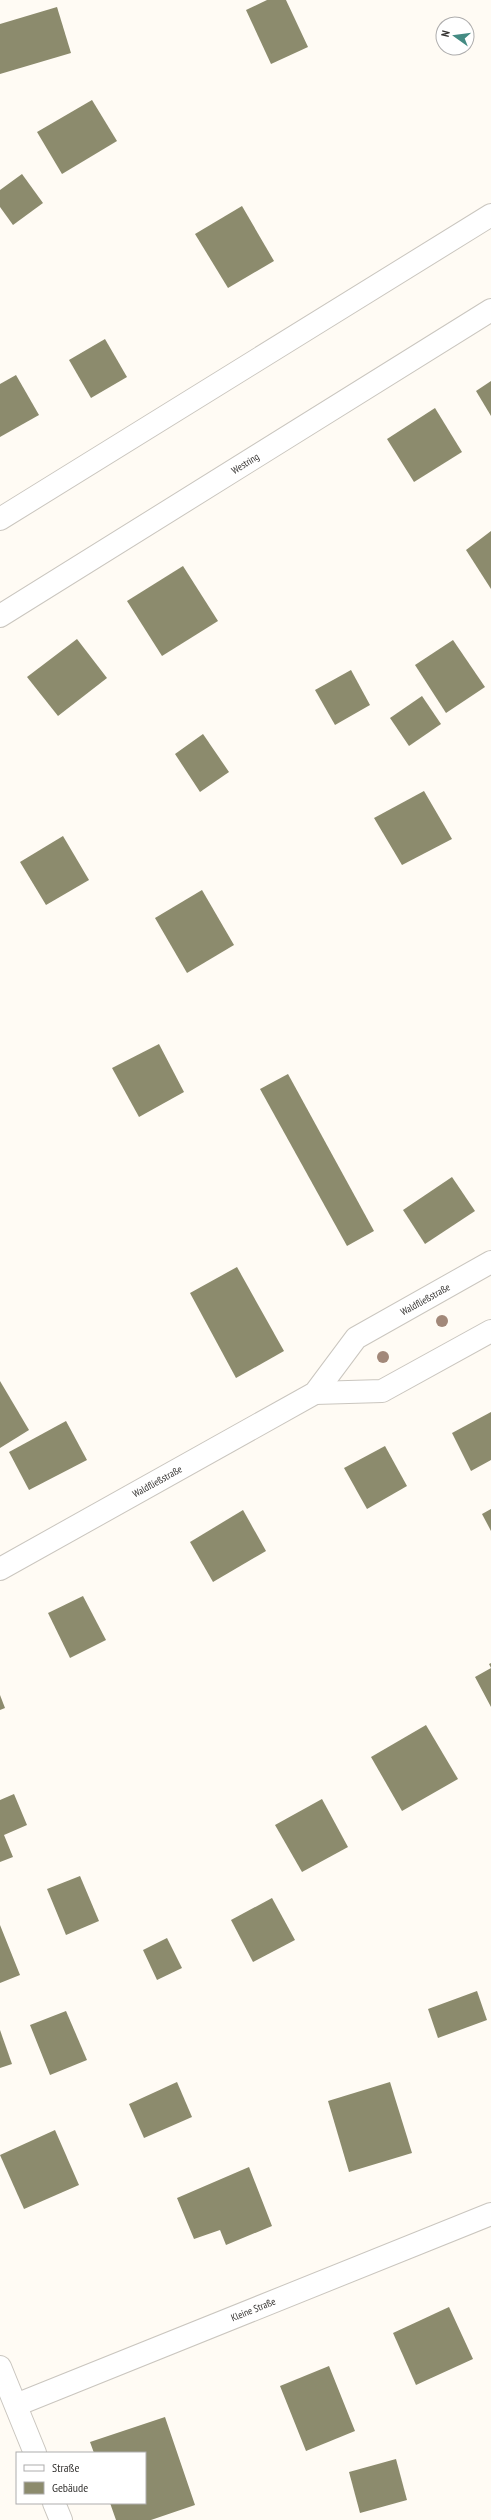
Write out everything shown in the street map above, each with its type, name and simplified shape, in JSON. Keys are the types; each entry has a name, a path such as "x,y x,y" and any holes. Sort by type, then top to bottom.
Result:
{"street":[{"path":"0,519 491,215"},
{"name":"Westring","path":"0,616 491,310"},
{"name":"Waldfließstraße","path":"0,1569 315,1394 356,1338 491,1262"},
{"name":"Waldfließstraße","path":"315,1394 382,1391 491,1331"},
{"name":"Kleine Straße","path":"16,2405 491,2214"},
{"path":"0,2367 34,2452"},
{"path":"54,2504 61,2520"}],"building":[{"path":"267,0 286,0 308,47 271,64 246,10"},
{"path":"57,7 71,53 0,74 0,24"},
{"path":"92,100 117,141 62,174 37,132"},
{"path":"22,174 43,203 13,225 0,207 0,190"},
{"path":"242,206 274,261 228,288 195,234"},
{"path":"105,339 127,377 91,398 69,360"},
{"path":"16,375 39,415 0,437 0,384"},
{"path":"491,381 491,416 476,391"},
{"path":"435,408 462,452 414,482 387,439"},
{"path":"491,531 491,589 466,550"},
{"path":"183,566 218,621 162,656 127,601"},
{"path":"77,639 107,678 58,716 27,677"},
{"path":"453,640 485,687 446,713 415,665"},
{"path":"351,670 370,705 335,725 315,690"},
{"path":"422,696 441,724 409,746 390,718"},
{"path":"203,734 229,772 200,792 175,754"},
{"path":"424,791 452,839 402,865 374,818"},
{"path":"63,836 89,880 46,905 20,862"},
{"path":"202,890 234,945 187,973 155,918"},
{"path":"159,1044 184,1092 139,1117 112,1068"},
{"path":"288,1074 374,1231 347,1246 260,1089"},
{"path":"452,1177 475,1211 425,1244 403,1210"},
{"path":"237,1267 284,1351 236,1378 190,1293"},
{"path":"0,1381 29,1430 0,1448"},
{"path":"491,1412 491,1460 471,1471 452,1433"},
{"path":"66,1421 87,1460 29,1490 9,1452"},
{"path":"385,1446 407,1486 367,1509 344,1468"},
{"path":"491,1509 491,1531 482,1514"},
{"path":"243,1510 266,1551 213,1582 190,1542"},
{"path":"83,1596 106,1640 70,1658 48,1613"},
{"path":"491,1668 491,1707 475,1677"},
{"path":"0,1695 5,1708 0,1710"},
{"path":"426,1725 458,1779 402,1811 371,1757"},
{"path":"14,1794 27,1825 4,1835 13,1857 0,1862 0,1800"},
{"path":"322,1799 348,1847 302,1872 275,1825"},
{"path":"80,1876 99,1921 66,1935 47,1889"},
{"path":"272,1898 295,1940 253,1962 231,1920"},
{"path":"0,1925 20,1975 0,1983"},
{"path":"167,1938 182,1968 157,1980 143,1950"},
{"path":"477,1991 487,2020 438,2038 428,2009"},
{"path":"66,2011 87,2060 50,2075 30,2025"},
{"path":"0,2030 12,2064 0,2068"},
{"path":"177,2082 192,2117 144,2138 129,2104"},
{"path":"390,2082 412,2153 349,2172 328,2101"},
{"path":"55,2130 79,2185 24,2209 0,2155"},
{"path":"249,2167 272,2226 226,2245 220,2230 194,2239 177,2198"},
{"path":"449,2307 473,2359 416,2385 393,2333"},
{"path":"329,2366 355,2431 306,2451 280,2386"},
{"path":"165,2417 195,2505 151,2520 116,2520 110,2504 146,2504 146,2452 94,2452 90,2442"},
{"path":"396,2459 407,2500 360,2513 349,2472"}]}
